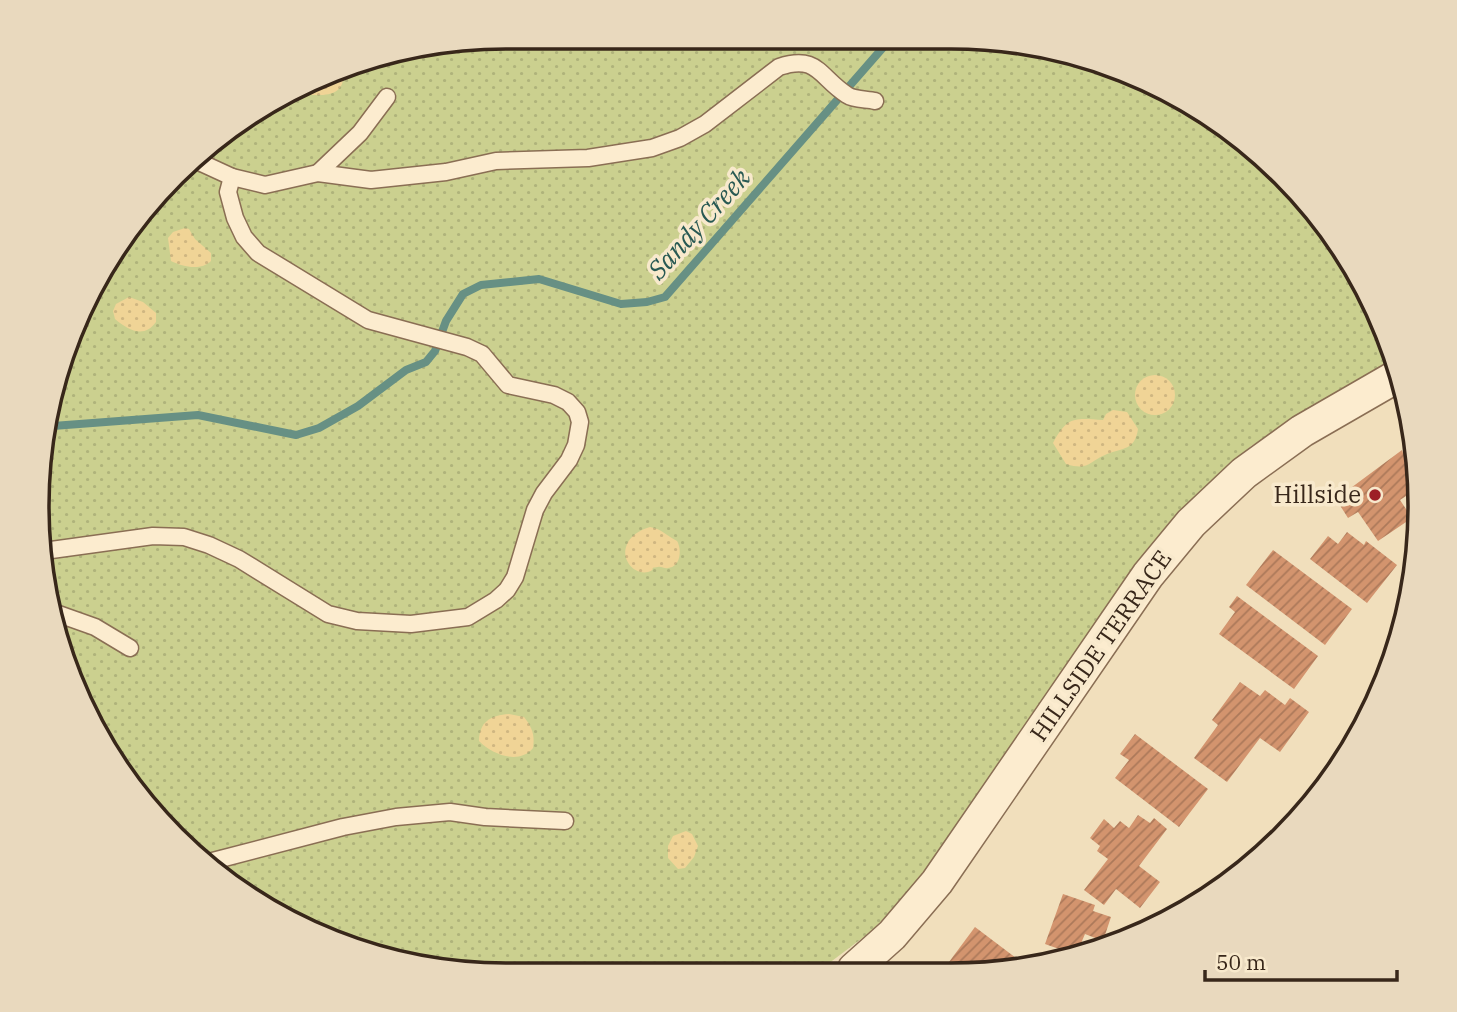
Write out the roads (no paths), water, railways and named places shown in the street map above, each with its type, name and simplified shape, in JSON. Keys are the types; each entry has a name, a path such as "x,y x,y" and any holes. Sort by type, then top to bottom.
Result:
{"street":[{"name":"HILLSIDE TERRACE","path":"862,963 892,935 937,882 1148,575 1191,523 1244,473 1302,430 1390,380"}],"lane":[{"path":"203,164 232,177 265,185 318,173 371,180 446,172 496,161 588,158 652,148 680,138 705,124 779,67 804,62 850,97 875,100"},
{"path":"318,173 360,133 387,97"},
{"path":"51,550 120,539 184,537 239,559 328,614 357,621 411,624 468,617 508,590 515,577 536,510 576,445 580,422 577,412 568,401 555,394 508,385 482,354 467,347 368,320 258,253 244,237 235,218 228,192 232,177"},
{"path":"63,616 95,627 130,648"},
{"path":"217,860 330,830 397,817 450,812 485,817 565,821"}],"waterway":[{"name":"Sandy Creek","path":"56,426 198,415 296,435 319,428 358,406 406,370 426,362 435,351 446,321 463,294 481,285 539,279 621,304 647,302 665,297 882,49"}],"place":[{"name":"Hillside","path":"1375,495"}]}
